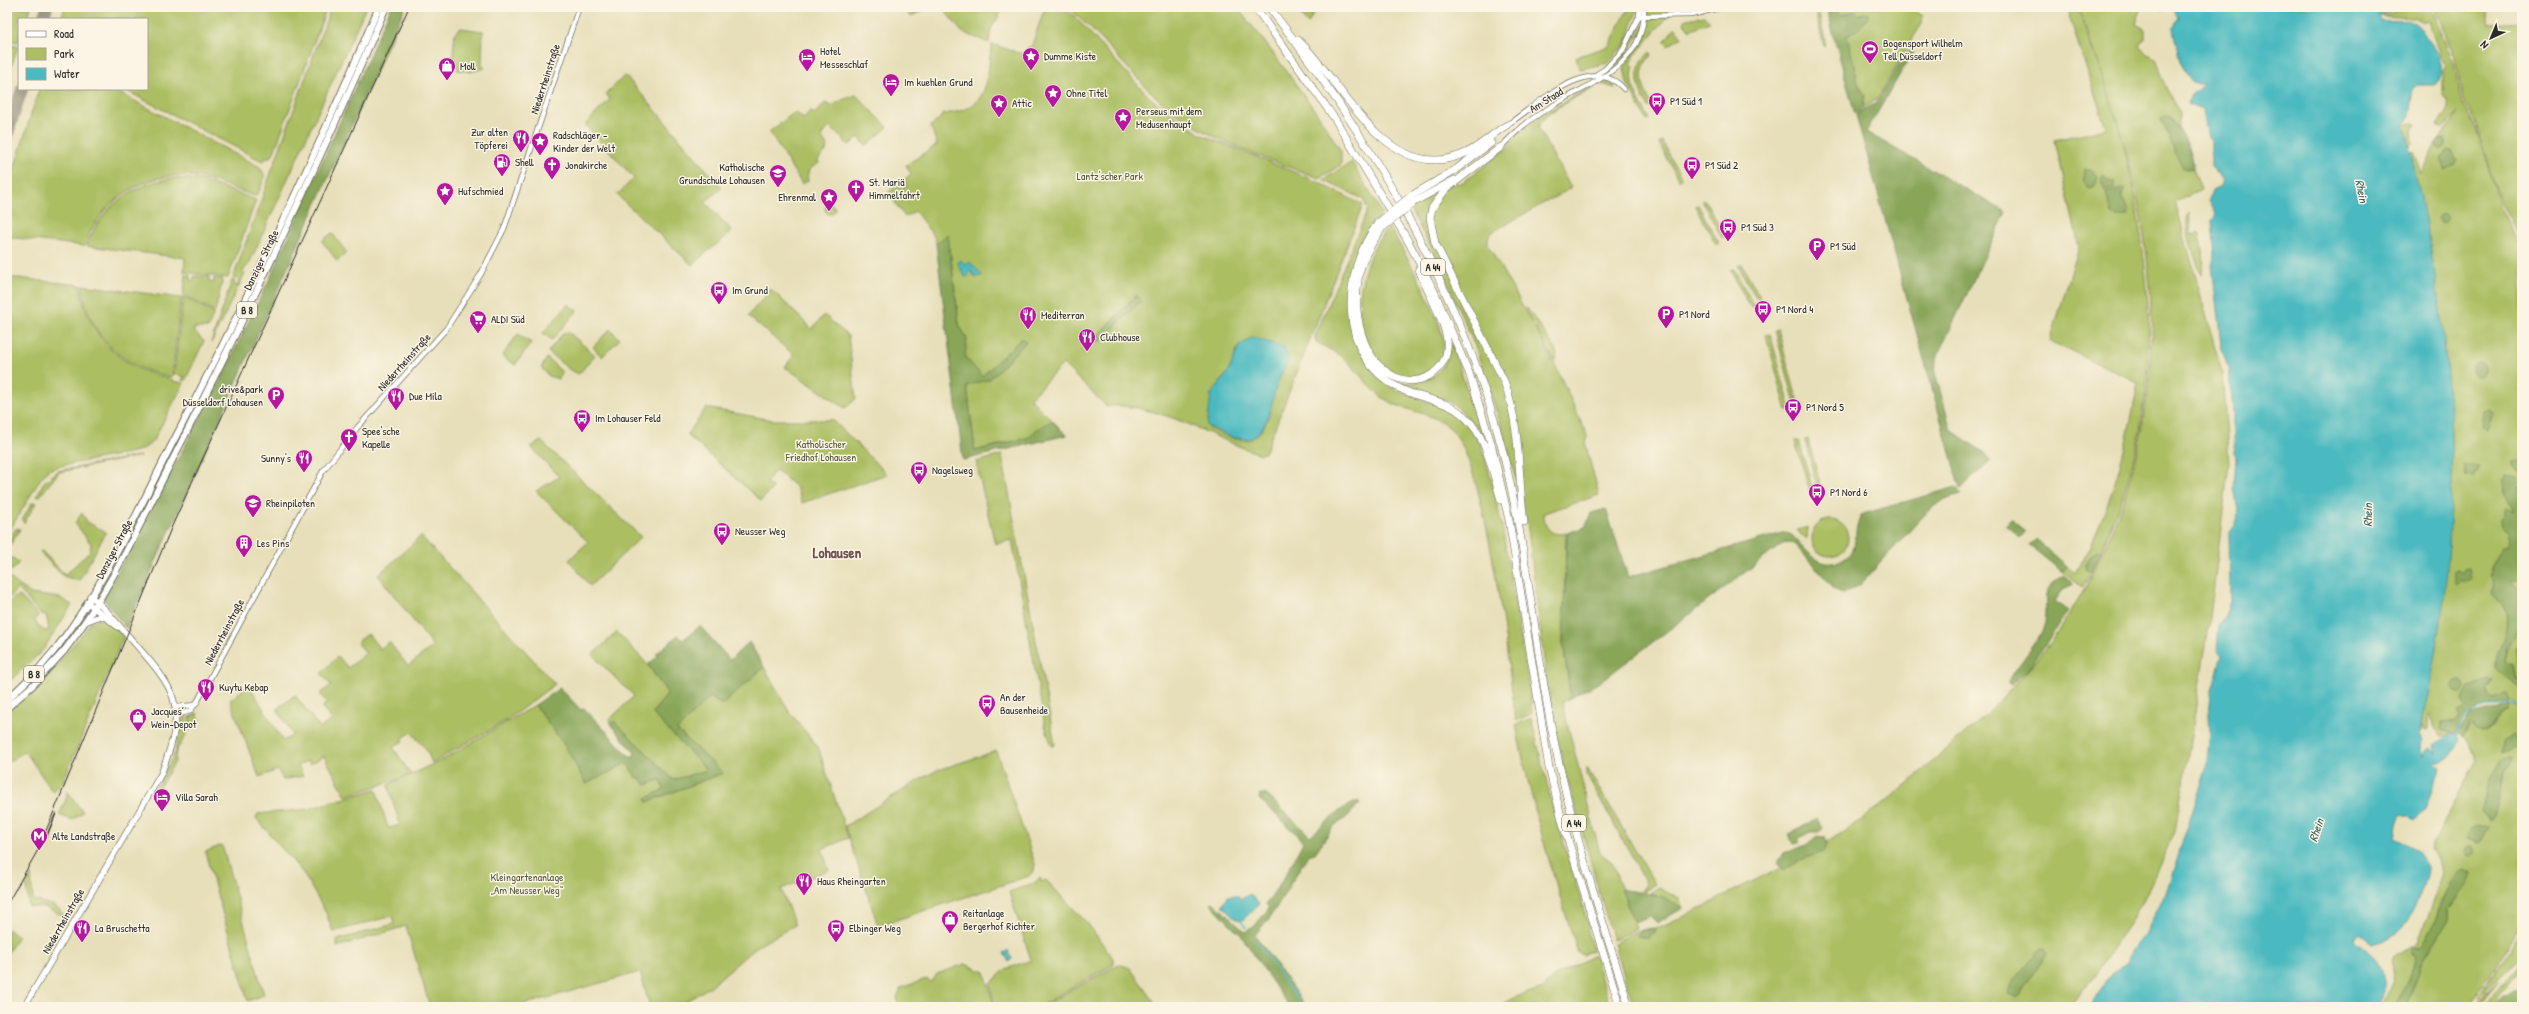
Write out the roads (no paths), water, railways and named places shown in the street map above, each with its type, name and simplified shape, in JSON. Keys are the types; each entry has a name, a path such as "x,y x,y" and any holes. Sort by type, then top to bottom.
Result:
{"highway":[{"name":"A 44","path":"1255,7 1335,119 1413,250 1435,293 1468,373 1491,443 1509,520 1540,722 1563,824 1620,1007"},
{"name":"A 44","path":"1269,7 1338,102 1372,155 1416,234 1444,289 1468,344 1488,400 1511,483 1522,536 1546,700 1572,814 1629,1007"},
{"path":"1284,26 1301,42 1361,116 1402,152 1426,160 1448,159 1469,152 1507,125"},
{"path":"1507,125 1499,135 1469,160 1412,199 1380,226 1359,255 1350,291 1353,324 1362,350 1375,370 1390,383 1408,392 1447,405 1469,421 1485,447 1509,520"},
{"path":"1501,147 1463,175 1438,198 1431,213 1431,229 1435,243 1504,381 1511,400 1519,440 1524,522 1522,536"},
{"path":"1412,199 1463,175"},
{"path":"1380,226 1367,253 1358,279 1358,321 1365,343 1376,361 1390,375 1407,381 1423,380 1433,374 1440,366 1447,349 1445,331 1424,284 1413,250"}],"main road":[{"name":"Danziger Straße","path":"7,700 36,672 58,646 87,602 170,448 250,290 379,7"},
{"name":"Danziger Straße","path":"7,708 32,686 64,651 96,604 216,375 304,194 386,7"},
{"path":"90,596 108,618 123,630"},
{"path":"87,602 96,604 110,612 166,683 175,707"},
{"path":"84,622 100,616 108,618"},
{"name":"Niederrheinstraße","path":"24,1007 161,774 174,740 176,715 175,707"}],"street":[{"name":"Niederrheinstraße","path":"195,705 323,471 357,428 449,325 483,270 506,223 579,7"},
{"path":"1643,7 1642,16 1691,15 1723,7"},
{"path":"1643,7 1651,16"},
{"name":"Am Staad","path":"1507,125 1574,81 1584,76 1597,74 1605,70 1623,50 1642,16"},
{"name":"Am Staad","path":"1501,147 1545,110 1607,76 1628,56 1637,40 1642,16"},
{"name":"Am Staad","path":"1597,74 1607,76 1624,89"},
{"path":"175,707 195,705"},
{"path":"176,715 190,711 195,705"}],"water":[{"name":"Rhein","path":"2158,7 2393,7 2392,10 2379,15 2379,20 2409,21 2417,26 2436,52 2441,62 2441,74 2435,85 2418,85 2413,89 2409,117 2404,125 2427,228 2436,281 2443,333 2451,438 2451,491 2446,577 2435,660 2420,733 2423,739 2421,745 2424,757 2426,750 2431,748 2436,754 2434,745 2449,735 2456,735 2459,741 2450,755 2441,762 2437,760 2436,764 2441,767 2424,811 2414,821 2409,816 2401,814 2397,824 2395,838 2419,852 2427,867 2427,873 2422,891 2409,918 2400,930 2391,936 2372,943 2360,934 2355,937 2357,942 2377,960 2384,974 2384,990 2377,1007 2091,1007 2106,980 2128,962 2130,954 2145,935 2166,893 2206,769 2210,732 2209,714 2211,694 2222,656 2217,651 2219,624 2225,616 2230,600 2229,532 2235,524 2238,511 2234,489 2236,457 2233,440 2233,407 2228,368 2221,345 2212,265 2215,257 2212,221 2216,214 2209,201 2212,190 2220,186 2223,181 2215,169 2211,166 2211,141 2208,138 2203,110 2188,105 2191,95 2204,85 2192,82 2180,62 2173,29 2179,18 2172,9 2161,10"},
{"path":"960,260 965,264 970,262 982,275 976,278 971,271 967,277 965,277 958,264"},
{"path":"1252,337 1284,347 1289,359 1278,382 1269,414 1262,428 1250,439 1234,438 1207,426 1211,395 1229,371 1239,346"},
{"path":"1250,894 1259,904 1242,921 1233,917 1222,905 1228,896 1239,896 1241,899"},
{"path":"1008,950 1012,959 1009,962 1004,953"}],"waterway":[{"path":"2456,735 2461,724 2473,712 2486,707 2509,704 2522,707"},
{"path":"1241,921 1246,928"},
{"path":"1256,941 1303,1007"}],"tram line":[{"path":"7,904 38,850 172,526 409,7"}],"railway":[{"path":"46,838 56,813"}],"place":[{"name":"Bogensport Wilhelm Tell Düsseldorf","path":"1870,64"},
{"name":"Dumme Kiste","path":"1031,71"},
{"name":"Hotel Messeschlaf","path":"807,72"},
{"name":"Moll","path":"447,81"},
{"name":"Im kuehlen Grund","path":"891,97"},
{"name":"Ohne Titel","path":"1053,108"},
{"name":"P1 Süd 1","path":"1657,116"},
{"name":"Attic","path":"999,118"},
{"name":"Perseus mit dem Medusenhaupt","path":"1123,132"},
{"name":"Zur alten Töpferei","path":"521,153"},
{"name":"Radschläger - Kinder der Welt","path":"540,156"},
{"name":"Shell","path":"502,177"},
{"name":"Jonakirche","path":"552,180"},
{"name":"P1 Süd 2","path":"1692,180"},
{"name":"Katholische Grundschule Lohausen","path":"778,188"},
{"name":"St. Mariä Himmelfahrt","path":"856,203"},
{"name":"Hufschmied","path":"445,206"},
{"name":"Ehrenmal","path":"829,212"},
{"name":"P1 Süd 3","path":"1728,242"},
{"name":"P1 Süd","path":"1817,261"},
{"name":"Im Grund","path":"719,305"},
{"name":"P1 Nord 4","path":"1763,324"},
{"name":"P1 Nord","path":"1666,329"},
{"name":"Mediterran","path":"1028,330"},
{"name":"ALDI Süd","path":"478,334"},
{"name":"Clubhouse","path":"1087,352"},
{"name":"drive&park Düsseldorf Lohausen","path":"276,410"},
{"name":"Due Mila","path":"396,411"},
{"name":"P1 Nord 5","path":"1793,422"},
{"name":"Im Lohauser Feld","path":"582,433"},
{"name":"Spee'sche Kapelle","path":"349,452"},
{"name":"Sunny's","path":"304,473"},
{"name":"Nagelsweg","path":"919,485"},
{"name":"P1 Nord 6","path":"1817,507"},
{"name":"Rheinpiloten","path":"253,518"},
{"name":"Neusser Weg","path":"722,546"},
{"name":"Les Pins","path":"244,558"},
{"name":"Kuytu Kebap","path":"206,702"},
{"name":"An der Bausenheide","path":"987,718"},
{"name":"Jacques’ Wein-Depot","path":"138,732"},
{"name":"Villa Sarah","path":"162,812"},
{"name":"Alte Landstraße","path":"39,851"},
{"name":"Haus Rheingarten","path":"804,896"},
{"name":"Reitanlage Bergerhof Richter","path":"950,934"},
{"name":"La Bruschetta","path":"82,943"},
{"name":"Elbinger Weg","path":"836,943"}],"district":[{"name":"Lohausen","path":"837,552"}],"park label":[{"name":"Lantz'scher Park","path":"1110,176"},
{"name":"Katholischer Friedhof Lohausen","path":"821,450"},
{"name":"Kleingartenanlage „Am Neusser Weg“","path":"527,883"}]}
